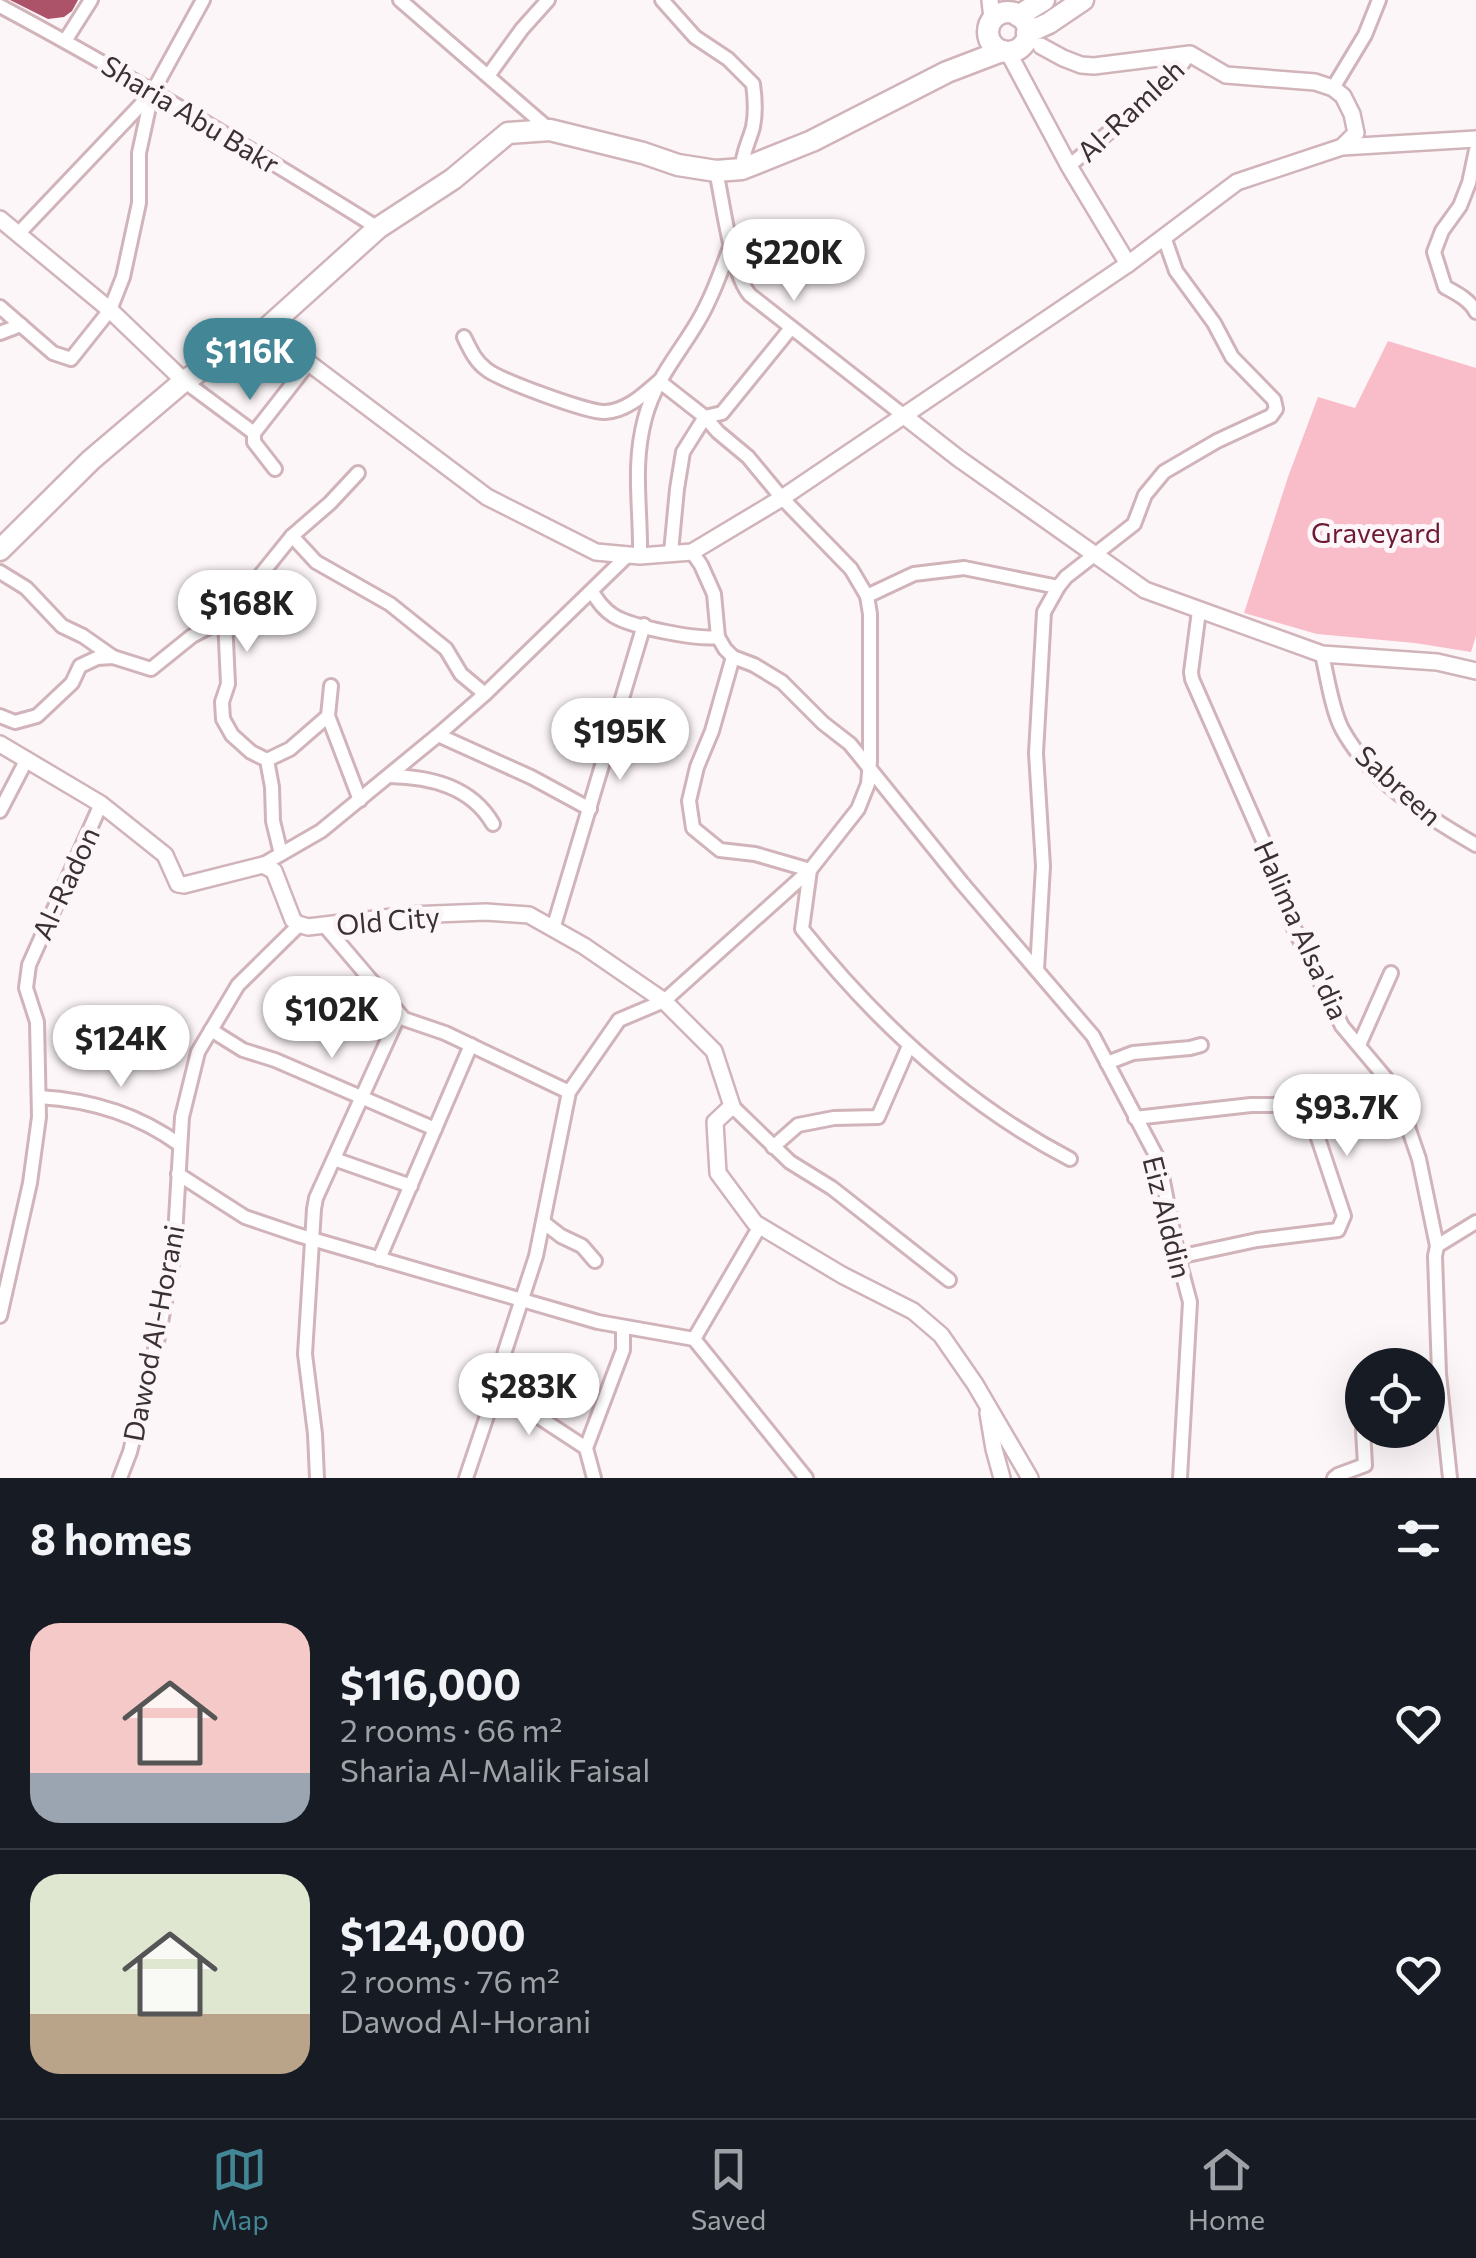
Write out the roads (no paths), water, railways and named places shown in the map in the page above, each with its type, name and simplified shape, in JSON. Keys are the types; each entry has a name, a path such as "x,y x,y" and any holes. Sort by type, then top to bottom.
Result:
{"main road":[{"path":"0,550 91,460 184,381 265,330 378,228 453,179 508,134 550,130 678,165 716,172 742,169 812,141 947,72 1020,47 1023,22 1044,0"},
{"path":"947,72 990,17 1003,12 1023,22 1050,23 1083,0"},
{"path":"990,17 991,43 1005,51"}],"street":[{"path":"66,41 91,0"},
{"path":"18,234 152,93 203,0"},
{"path":"400,0 550,130"},
{"path":"416,14 428,0"},
{"path":"488,76 548,0"},
{"path":"662,0 695,37 728,59 753,84 755,114 742,154 742,169"},
{"path":"1334,88 1360,45 1379,0"},
{"name":"Sharia Abu Bakr","path":"0,6 104,62 378,228"},
{"path":"1023,22 1077,64 1094,66 1190,54 1226,75 1315,82 1334,88 1347,101 1355,124 1356,133 1342,147"},
{"path":"1005,51 1128,264"},
{"name":"Al-Ramleh","path":"1069,166 1167,83 1190,54"},
{"path":"0,307 53,353 71,359 110,310 133,234 140,191 140,154 152,93"},
{"path":"265,330 487,497 596,552 634,556 692,552 782,498 1128,264 1238,182 1342,147 1476,139"},
{"path":"1476,150 1460,206 1442,231 1434,252 1445,287 1476,312"},
{"path":"716,172 743,287 958,458 1145,590 1322,654 1436,662 1476,671"},
{"path":"0,219 110,310 184,381 254,433"},
{"path":"1037,970 1043,852 1036,739 1044,612 1058,587 1076,568 1134,524 1145,495 1164,472 1276,411 1274,400 1232,356 1199,300 1176,271 1164,237"},
{"path":"0,744 101,804 165,855 178,884 262,865 321,831 485,694 634,556 641,528 637,463 645,417 659,381 708,303 731,245"},
{"path":"0,332 21,325"},
{"path":"671,552 684,452 705,416 722,412 791,328"},
{"path":"464,337 474,357 488,371 565,402 604,412 633,403 659,381"},
{"path":"275,470 254,442 254,433 308,364"},
{"path":"466,1478 536,1256 569,1092 618,1020 664,1001 810,870 852,820 864,797 870,771 867,596 851,569 748,457 705,416 659,381"},
{"path":"0,572 26,588 62,626 112,656 151,669 192,636 225,618 292,536 358,474"},
{"path":"292,536 316,562 390,604 446,650 461,674 485,694"},
{"path":"692,552 714,594 718,637 732,656 689,801 693,828 720,850 754,854 810,870"},
{"path":"867,596 914,574 964,568 1058,587"},
{"path":"592,592 610,614 698,638 718,637"},
{"name":"Halima Alsa'dia","path":"1199,611 1192,679 1262,838 1292,924 1342,1026 1395,1089 1419,1160 1438,1246 1435,1256 1439,1374 1450,1478"},
{"path":"225,618 228,684 222,702 223,719 232,735 267,760"},
{"path":"553,928 644,625"},
{"name":"Sabreen","path":"1322,654 1340,727 1366,762 1422,813 1476,845"},
{"path":"0,716 15,722 37,716 72,683 80,666 112,656"},
{"name":"Eiz Alddin","path":"732,656 782,682 850,744 1094,1036 1159,1161 1190,1302 1180,1478"},
{"path":"331,686 328,716 360,800"},
{"path":"267,760 290,749 328,716"},
{"path":"438,735 590,809"},
{"path":"0,811 27,759"},
{"path":"267,760 273,821 281,854"},
{"path":"390,776 422,778 464,792 493,824"},
{"name":"Al-Radon","path":"0,1316 30,1183 39,1117 36,1022 26,982 28,965 101,804"},
{"name":"Old City","path":"262,865 272,869 291,917 308,927 409,915 529,914 664,1001 714,1051 732,1106"},
{"path":"810,870 802,929 866,1004 934,1069 988,1109 1070,1159"},
{"name":"Dawod Al-Horani","path":"120,1478 130,1452 174,1253 182,1117 198,1052 238,985 299,925"},
{"path":"324,925 399,1015 569,1092"},
{"path":"1359,1045 1390,972"},
{"path":"317,1478 316,1434 305,1354 316,1198 399,1015"},
{"path":"210,1030 243,1050 276,1060 435,1129"},
{"path":"1108,1062 1132,1052 1201,1045"},
{"path":"380,1259 471,1046"},
{"path":"773,1147 798,1126 834,1118 878,1117 909,1046"},
{"path":"39,1097 83,1102 122,1113 180,1145"},
{"path":"1135,1118 1251,1104 1308,1105 1344,1216 1338,1230 1257,1240 1178,1257"},
{"path":"950,1280 832,1188 800,1170 732,1106 715,1122 718,1171 760,1226 842,1275 913,1311 941,1335 1030,1478"},
{"path":"334,1158 411,1186"},
{"path":"178,1174 250,1220 312,1240 598,1322 694,1339 806,1478"},
{"path":"542,1222 582,1246 595,1260"},
{"path":"1438,1246 1476,1222"},
{"path":"694,1339 760,1226"},
{"path":"594,1478 586,1448 623,1350 622,1326"},
{"path":"496,1389 586,1448"},
{"path":"987,1404 1002,1478"},
{"path":"1334,1478 1365,1465 1364,1448"}],"park label":[{"name":"Graveyard","path":"1376,532"}]}
